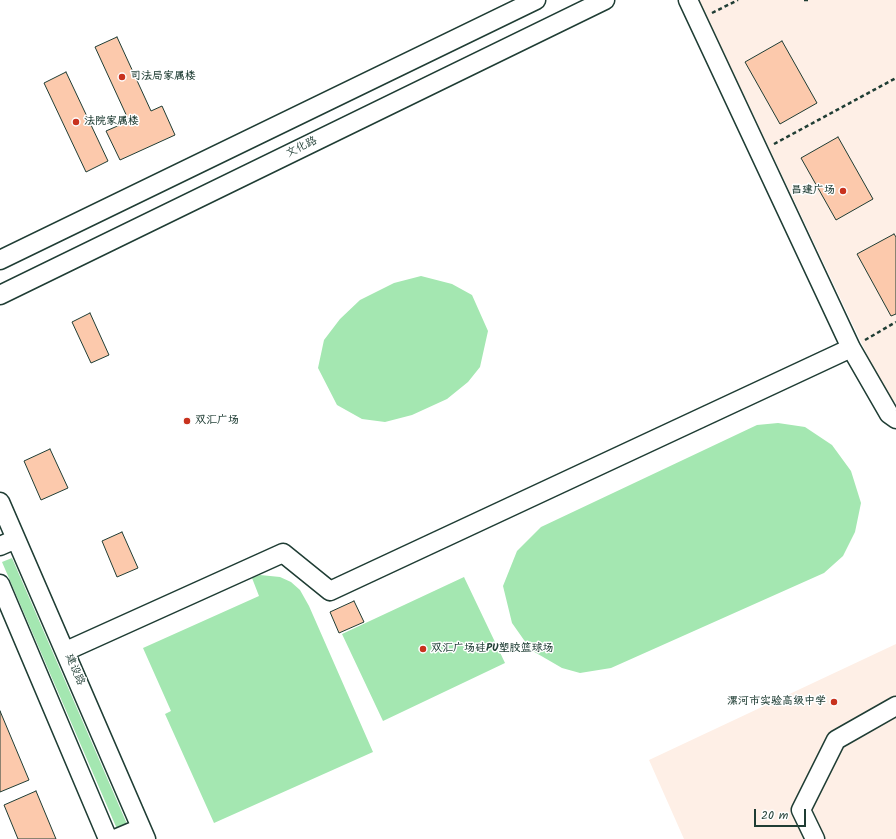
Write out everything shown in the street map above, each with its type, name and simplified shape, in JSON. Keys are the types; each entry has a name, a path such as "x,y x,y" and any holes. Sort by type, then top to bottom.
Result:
{"street":[{"path":"0,260 536,0"},
{"name":"文化路","path":"0,296 605,0"},
{"path":"688,0 851,348 889,414 896,418"},
{"path":"66,651 283,553 330,591 851,348"},
{"name":"建设路","path":"0,502 8,542 66,651 144,834"},
{"path":"0,584 108,839"},
{"path":"815,839 801,810 836,740 896,706"},
{"path":"115,839 144,834"}],"path":[{"path":"698,20 738,0"},
{"path":"804,0 811,0"},
{"path":"759,152 896,78"},
{"path":"851,348 896,322"}],"shaded area":[{"name":"昌建广场","path":"699,0 896,0 896,403 891,399 880,382"},
{"name":"漯河市实验高级中学","path":"896,644 896,839 684,839 649,760"}],"green space":[{"path":"421,276 452,284 472,295 488,331 480,367 468,382 447,399 412,415 385,422 362,419 337,405 318,368 324,340 340,319 360,300 394,283"},
{"path":"778,423 805,427 832,445 851,471 861,503 855,532 843,556 824,573 611,668 580,673 562,668 531,650 512,623 503,586 517,551 541,527 757,425"},
{"path":"12,558 127,824 117,829 2,562"},
{"path":"260,575 280,577 291,582 300,590 309,606 373,752 214,823 165,714 171,711 143,648 259,596 252,578"},
{"name":"双汇广场硅PU塑胶篮球场","path":"464,577 505,663 383,721 342,634"}],"building":[{"name":"司法局家属楼","path":"117,37 151,111 162,106 175,135 120,160 106,131 129,121 95,47"},
{"path":"782,41 817,103 780,124 745,62"},
{"name":"法院家属楼","path":"66,72 108,161 86,172 44,83"},
{"path":"838,137 873,199 836,220 801,158"},
{"path":"894,234 896,237 896,314 891,316 857,254"},
{"path":"90,313 109,355 91,363 72,322"},
{"path":"50,449 68,488 41,500 24,461"},
{"path":"122,532 138,568 117,577 102,541"},
{"path":"354,601 364,622 339,633 330,612"},
{"path":"0,711 29,780 0,792"},
{"path":"36,791 56,839 18,839 4,805"}],"place":[{"name":"司法局家属楼","path":"122,77"},
{"name":"法院家属楼","path":"76,122"},
{"name":"昌建广场","path":"843,191"},
{"name":"双汇广场","path":"187,421"},
{"name":"双汇广场硅PU塑胶篮球场","path":"423,649"},
{"name":"漯河市实验高级中学","path":"834,702"}]}
